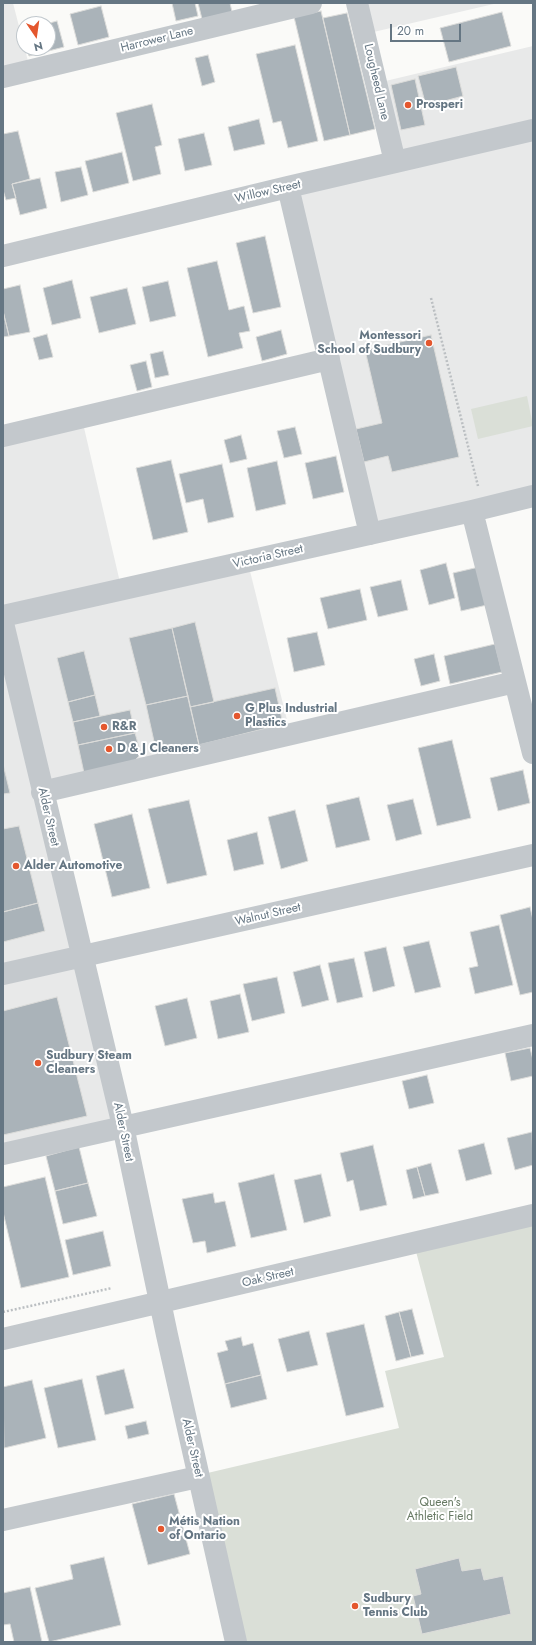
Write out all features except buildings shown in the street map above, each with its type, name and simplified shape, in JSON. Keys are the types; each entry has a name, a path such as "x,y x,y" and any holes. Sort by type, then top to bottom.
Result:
{"street":[{"name":"Harrower Lane","path":"3,77 311,3"},
{"name":"Lougheed Lane","path":"357,3 395,162"},
{"name":"Willow Street","path":"3,256 288,187 533,130"},
{"path":"288,187 370,534"},
{"path":"3,436 328,359"},
{"name":"Victoria Street","path":"3,616 533,496"},
{"path":"472,511 533,753"},
{"name":"Alder Street","path":"3,623 81,957 92,996 123,1126 233,1641"},
{"path":"42,792 515,682"},
{"name":"Walnut Street","path":"3,974 533,855"},
{"path":"3,1154 533,1035"},
{"name":"Oak Street","path":"3,1339 533,1215"},
{"path":"3,1520 198,1478"}],"path":[{"path":"432,298 478,487"}],"shaded area":[{"path":"3,3 13,3 16,16 16,56 27,56 30,69 3,76"},
{"path":"358,3 498,3 365,34"},
{"name":"Montessori School of Sudbury","path":"533,46 533,498 372,535 289,188 397,163 377,83"},
{"path":"82,419 122,591 248,563 290,732 40,792 121,1128 3,1155 3,437"}],"green space":[{"path":"527,396 533,426 478,439 471,409"},
{"name":"Queen's Athletic Field","path":"533,1216 533,1642 238,1642 199,1475 399,1428 385,1371 444,1357 414,1244"}],"place":[{"name":"Prosperi","path":"408,105"},
{"name":"Montessori School of Sudbury","path":"429,343"},
{"name":"G Plus Industrial Plastics","path":"237,716"},
{"name":"R&R","path":"104,727"},
{"name":"D & J Cleaners","path":"109,749"},
{"name":"Alder Automotive","path":"16,866"},
{"name":"Sudbury Steam Cleaners","path":"38,1063"},
{"name":"Métis Nation of Ontario","path":"161,1529"},
{"name":"Sudbury Tennis Club","path":"355,1606"}]}
